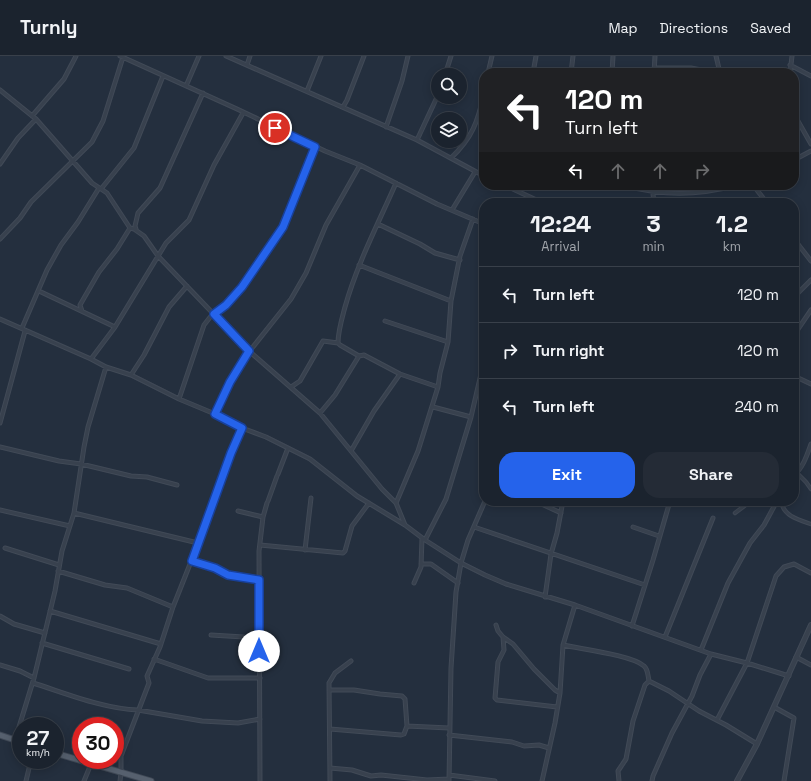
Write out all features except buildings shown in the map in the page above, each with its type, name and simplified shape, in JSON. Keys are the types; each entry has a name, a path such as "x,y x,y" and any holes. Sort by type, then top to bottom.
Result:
{"main road":[{"path":"0,734 12,739"},
{"path":"108,769 151,781"}],"street":[{"path":"32,116 64,79 76,56"},
{"path":"186,86 199,56"},
{"path":"226,56 417,140 479,174"},
{"path":"247,65 250,56"},
{"path":"308,91 321,56"},
{"path":"343,107 364,56"},
{"path":"386,127 402,81 408,56"},
{"path":"447,68 451,56"},
{"path":"489,68 492,56"},
{"path":"534,68 536,56"},
{"path":"572,68 573,56"},
{"path":"612,68 613,56"},
{"path":"655,56 654,68 691,68"},
{"path":"716,56 719,68"},
{"path":"792,56 790,65 796,68"},
{"path":"0,239 20,218 31,202 92,142 103,121 122,57 315,147 360,165 479,222"},
{"path":"799,70 811,76"},
{"path":"22,328 47,270 61,245 100,188 134,148 163,76"},
{"path":"0,90 36,119 92,183 107,193 130,228 144,236 158,256 249,351 320,413 382,489 396,503 405,526"},
{"path":"134,229 136,229 135,226 138,214 160,188 202,94"},
{"path":"417,140 434,104"},
{"path":"91,359 115,327 166,243 189,220 214,165 243,113"},
{"path":"451,158 463,146 471,133 479,115"},
{"path":"0,164 18,138 36,119"},
{"path":"799,123 811,144"},
{"path":"179,399 204,325 214,314 226,305 242,287 283,227 315,147"},
{"path":"799,157 811,151"},
{"path":"215,414 230,382 249,351 291,299 306,273 326,225 360,165"},
{"path":"452,210 475,172"},
{"path":"338,343 342,319 350,288 396,183"},
{"path":"515,190 532,198"},
{"path":"643,190 684,194 716,190"},
{"path":"757,190 763,198"},
{"path":"652,192 653,198"},
{"path":"396,503 418,451 433,407 448,342 452,301 460,260 473,219"},
{"path":"378,224 420,244 435,253 460,260"},
{"path":"82,311 80,305 99,272 117,249 130,228"},
{"path":"799,246 811,261"},
{"path":"359,265 452,301"},
{"path":"799,292 811,280"},
{"path":"131,375 144,355 169,307 187,286"},
{"path":"41,292 115,327"},
{"path":"799,326 811,310"},
{"path":"0,319 91,359 106,368 131,375 179,399 215,414 242,428 266,437 310,459 357,496 461,563 506,584 576,605 711,654 789,676"},
{"path":"385,320 448,342"},
{"path":"0,423 25,331"},
{"path":"290,387 300,381 323,341 338,343 359,356 364,356 400,374 438,387"},
{"path":"320,413 335,395 359,356"},
{"path":"22,717 33,683 45,633 62,551 74,513 88,428 106,368"},
{"path":"351,451 374,411 400,374"},
{"path":"799,378 811,384"},
{"path":"414,583 421,567 424,539 446,499 471,417 479,383"},
{"path":"433,407 471,417"},
{"path":"120,781 121,756 149,683 147,676 161,644 173,607 192,561 231,453 242,428"},
{"path":"799,470 811,444"},
{"path":"0,447 131,476 147,477 177,485"},
{"path":"260,781 260,545 263,517 288,448"},
{"path":"799,473 811,489"},
{"path":"305,550 311,498"},
{"path":"260,545 305,550 343,552 352,526 369,503"},
{"path":"449,778 451,668 458,584 461,563 468,540 483,506"},
{"path":"546,506 561,513"},
{"path":"545,596 562,506"},
{"path":"632,626 668,506"},
{"path":"735,513 744,506"},
{"path":"701,650 728,583 750,543 764,525 774,506"},
{"path":"782,506 788,514 811,524"},
{"path":"0,510 70,526"},
{"path":"238,511 263,517"},
{"path":"74,513 198,543"},
{"path":"665,637 713,518"},
{"path":"633,526 659,536"},
{"path":"474,527 645,585"},
{"path":"5,548 59,565"},
{"path":"192,561 215,568 228,575 259,580"},
{"path":"421,564 431,564 458,584"},
{"path":"717,720 747,663 776,576 784,567 794,564 811,573"},
{"path":"58,571 105,585 127,588 173,607"},
{"path":"542,781 560,693 563,645 576,605"},
{"path":"50,611 161,644"},
{"path":"0,616 14,624 45,633"},
{"path":"496,625 498,631 503,637 513,644 534,669 560,693"},
{"path":"737,781 757,744 811,625"},
{"path":"211,635 259,638"},
{"path":"503,637 504,650 498,662 495,698 497,700 557,707"},
{"path":"42,643 129,669"},
{"path":"563,645 614,654 644,666 647,670 649,680 669,691 687,704 757,744"},
{"path":"652,781 672,733 711,654"},
{"path":"796,657 811,665"},
{"path":"154,659 208,678 260,678"},
{"path":"330,781 329,690 331,678 350,661"},
{"path":"0,666 20,671 34,678"},
{"path":"619,781 618,771 626,759 633,721 645,685 649,680"},
{"path":"33,683 106,705 128,710 138,710 202,721 238,723 260,719"},
{"path":"329,690 354,690 402,696 405,699 408,726 404,734 401,735 330,729"},
{"path":"774,707 794,718 784,781"},
{"path":"408,726 449,728"},
{"path":"449,735 512,742 524,746 539,745 549,748"},
{"path":"330,768 352,770 363,775 371,776 381,774 427,780 449,778 496,781"},
{"path":"26,781 29,769"},
{"path":"84,781 89,769"}],"route":[{"path":"259,651 259,580 228,575 215,568 192,561 231,453 242,428 215,414 230,382 249,351 214,314 232,300 283,227 315,147 275,128"}]}
